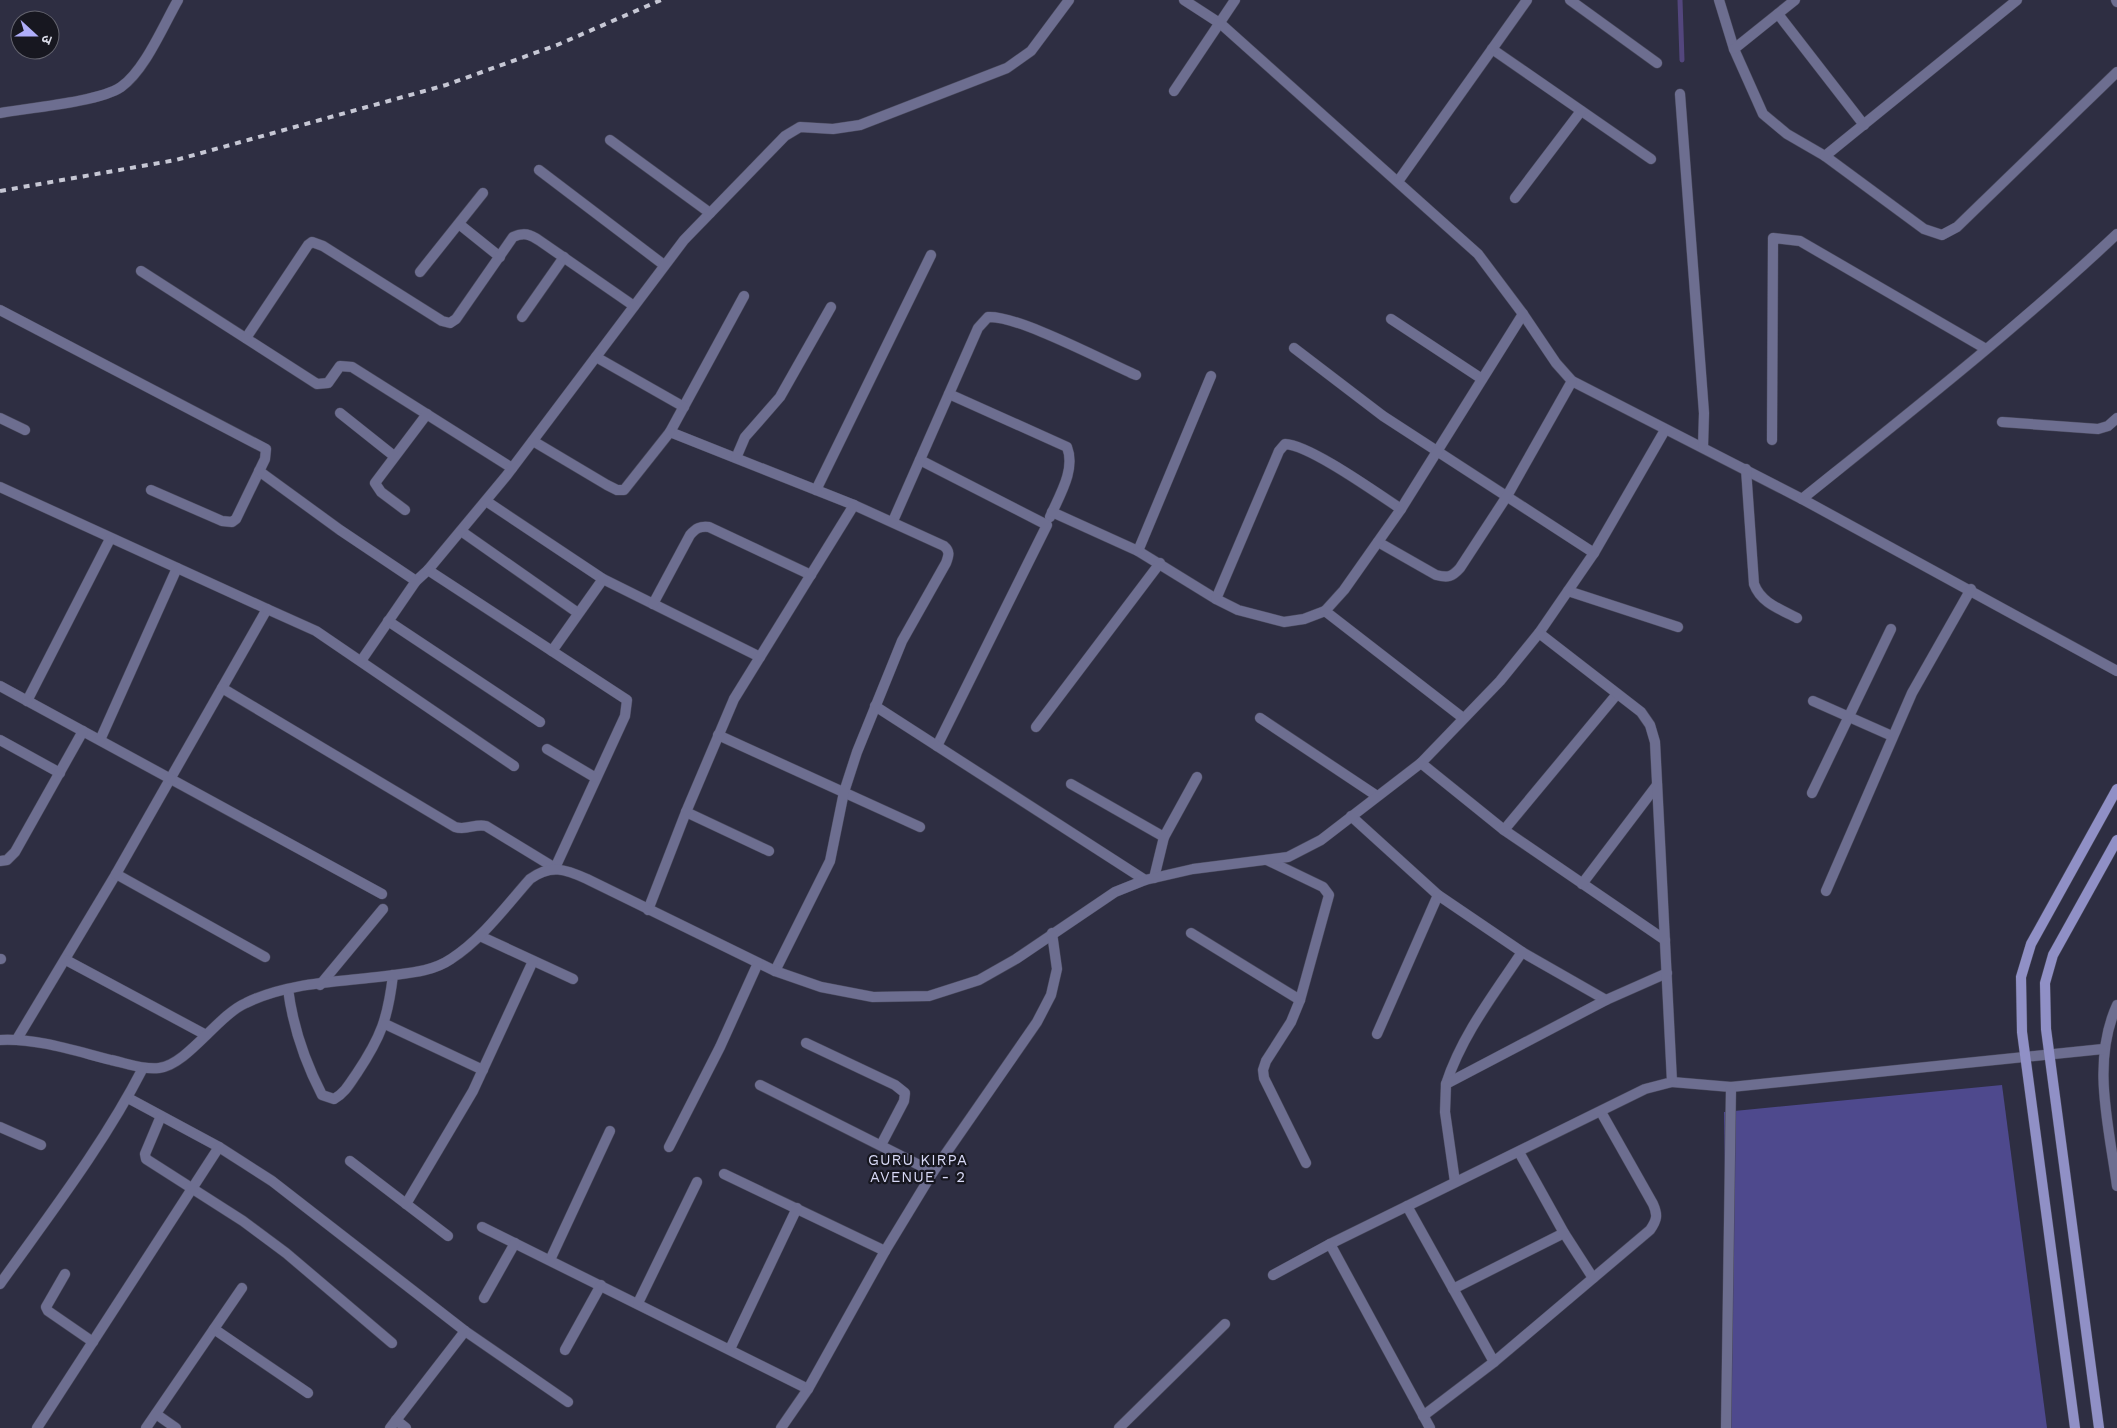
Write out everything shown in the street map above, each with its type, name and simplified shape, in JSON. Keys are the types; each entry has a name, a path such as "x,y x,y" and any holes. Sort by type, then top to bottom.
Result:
{"main road":[{"path":"2075,1428 2025,1059 2022,1032 2021,977 2031,944 2117,789"},
{"path":"2099,1428 2046,1029 2045,982 2053,955 2117,840"}],"street":[{"path":"0,113 103,96 121,87 135,72 150,50 178,0"},
{"path":"361,662 416,581 428,570 512,468 684,240 792,130 800,127 833,128 860,124 1007,68 1031,51 1069,0"},
{"path":"1184,0 1221,24 1398,180 1478,254 1523,314 1556,363 1572,381 1665,430 1703,446 1971,589 2117,671"},
{"path":"1174,92 1221,24 1235,0"},
{"path":"1398,180 1527,0"},
{"path":"1570,0 1657,62"},
{"path":"1719,0 1734,50 1763,114 1787,134 1825,156 1924,229 1942,235 1957,227 2117,72"},
{"path":"1734,50 1795,0"},
{"path":"1825,156 2017,0"},
{"path":"1778,14 1864,125"},
{"path":"1492,50 1651,159"},
{"path":"1680,94 1704,413 1703,446"},
{"path":"1514,198 1581,111"},
{"path":"610,140 710,213"},
{"path":"539,170 664,265"},
{"path":"420,272 482,193"},
{"path":"459,224 500,257"},
{"path":"246,338 308,245 312,242 323,246 442,321 450,323 456,319 513,237 521,233 530,234 634,306"},
{"path":"1802,499 1916,410 2045,300 2117,234"},
{"path":"1772,440 1773,238 1800,241 1986,349"},
{"path":"816,490 931,255"},
{"path":"522,317 564,257"},
{"path":"141,271 318,384 328,383 340,366 345,365 512,468"},
{"path":"533,441 607,485 617,490 624,490 670,432 744,296"},
{"path":"736,458 745,437 780,397 831,307"},
{"path":"0,310 262,445 266,454 232,522 222,521 151,490"},
{"path":"1052,512 1138,550 1216,599 1238,610 1284,622 1304,619 1325,611 1344,590 1401,509 1523,314"},
{"path":"893,521 978,328 988,317 998,316 1032,329 1136,374"},
{"path":"1391,319 1482,379"},
{"path":"1294,348 1375,410 1594,553"},
{"path":"596,357 684,407"},
{"path":"1138,550 1211,376"},
{"path":"1378,542 1436,575 1446,578 1453,576 1507,496 1572,381"},
{"path":"936,746 1047,525 1070,468 1071,457 1067,447 949,394"},
{"path":"340,413 394,456"},
{"path":"405,510 381,492 375,483 427,414"},
{"path":"0,418 25,430"},
{"path":"2002,422 2098,429 2108,426 2117,418"},
{"path":"222,688 456,827 462,829 476,825 486,826 555,868 570,871 775,971 821,987 872,998 929,996 979,980 1016,959 1052,932 1115,892 1149,879 1193,869 1288,857 1321,840 1420,763 1500,681 1539,633 1594,553 1665,430"},
{"path":"670,432 893,521 944,546 948,550 949,556 902,642 875,706 844,792 830,861 775,971"},
{"path":"1216,599 1279,451 1285,444 1302,449 1333,466 1401,509"},
{"path":"920,460 1047,525"},
{"path":"1746,469 1754,584 1758,595 1766,602 1797,618"},
{"path":"259,471 340,530 416,581"},
{"path":"0,487 110,539 316,631 514,766"},
{"path":"486,501 603,580 760,657"},
{"path":"648,910 686,812 734,699 854,505"},
{"path":"653,604 690,535 696,528 703,526 709,527 811,575"},
{"path":"460,531 578,613"},
{"path":"27,701 110,539"},
{"path":"1036,727 1160,563"},
{"path":"100,740 177,568"},
{"path":"428,570 627,700 625,716 555,868"},
{"path":"552,650 603,580"},
{"path":"1826,891 1892,736 1931,656 1971,589"},
{"path":"1568,591 1678,627"},
{"path":"17,1039 116,874 267,609"},
{"path":"1325,611 1463,718"},
{"path":"388,621 540,722"},
{"path":"1812,793 1891,629"},
{"path":"1539,633 1641,712 1650,725 1655,742 1672,1082"},
{"path":"0,686 382,894"},
{"path":"1504,830 1617,694"},
{"path":"1813,701 1892,736"},
{"path":"875,706 1149,879"},
{"path":"1260,718 1377,796"},
{"path":"0,861 8,860 15,852 83,731"},
{"path":"718,735 920,826"},
{"path":"0,740 60,773"},
{"path":"546,749 596,778"},
{"path":"1420,763 1504,830 1664,940"},
{"path":"1149,879 1164,837 1196,777"},
{"path":"1071,784 1164,837"},
{"path":"1582,884 1657,785"},
{"path":"686,812 769,851"},
{"path":"1352,816 1438,895 1522,952 1606,1000"},
{"path":"1267,860 1323,887 1329,895 1300,1000 1291,1022 1266,1061 1263,1070 1264,1078 1306,1163"},
{"path":"0,1040 17,1039 58,1046 143,1068 161,1068 177,1061 224,1017 244,1003 273,991 423,971 450,960 480,936 530,878 541,871 555,868"},
{"path":"116,874 264,957"},
{"path":"1377,1034 1438,895"},
{"path":"320,985 383,909"},
{"path":"781,1428 808,1389 933,1172 1037,1022 1051,994 1057,968 1052,932"},
{"path":"1191,933 1300,1000"},
{"path":"480,936 573,979"},
{"path":"1455,1182 1445,1112 1446,1084 1453,1061 1467,1034 1522,952"},
{"path":"66,960 206,1035"},
{"path":"406,1204 438,1152 482,1070 533,961"},
{"path":"670,1146 720,1047 758,963"},
{"path":"1446,1084 1606,1000 1666,973"},
{"path":"288,989 298,1044 308,1069 322,1095 334,1099 341,1095 349,1085 369,1055 385,1024 393,975"},
{"path":"2117,1005 2109,1022 2103,1050 2103,1079 2117,1186"},
{"path":"385,1024 482,1070"},
{"path":"806,1043 895,1085 905,1093 904,1101 882,1145"},
{"path":"1273,1275 1330,1244 1645,1089 1672,1082 1731,1087 2103,1050"},
{"path":"0,1284 60,1200 128,1098 143,1068"},
{"path":"760,1085 933,1172"},
{"path":"1726,1428 1731,1087"},
{"path":"128,1098 219,1147 272,1181 465,1331 568,1402"},
{"path":"1423,1416 1494,1362 1650,1230 1656,1222 1657,1213 1601,1112"},
{"path":"161,1116 146,1154 146,1159 194,1188 286,1253 392,1344"},
{"path":"0,1127 41,1145"},
{"path":"550,1260 610,1131"},
{"path":"37,1428 219,1147"},
{"path":"1519,1152 1564,1233 1593,1278"},
{"path":"350,1161 448,1236"},
{"path":"724,1174 886,1251"},
{"path":"638,1303 698,1182"},
{"path":"1407,1206 1494,1362"},
{"path":"730,1349 797,1208"},
{"path":"482,1227 808,1389"},
{"path":"1453,1289 1564,1233"},
{"path":"484,1298 515,1242"},
{"path":"1330,1244 1430,1428"},
{"path":"65,1274 46,1307 48,1311 93,1342"},
{"path":"565,1350 601,1285"},
{"path":"146,1428 242,1288"},
{"path":"1118,1428 1225,1324"},
{"path":"214,1329 308,1393"},
{"path":"406,1428 393,1424 465,1331"},
{"path":"156,1414 176,1428"}],"shaded area":[{"path":"2002,1085 2047,1428 1728,1428 1724,1112"}],"waterway":[{"path":"1680,0 1682,60"}],"railway":[{"path":"0,191 176,160 446,85 557,45 661,0"}],"district":[{"name":"GURU KIRPA AVENUE - 2","path":"918,1168"}]}
